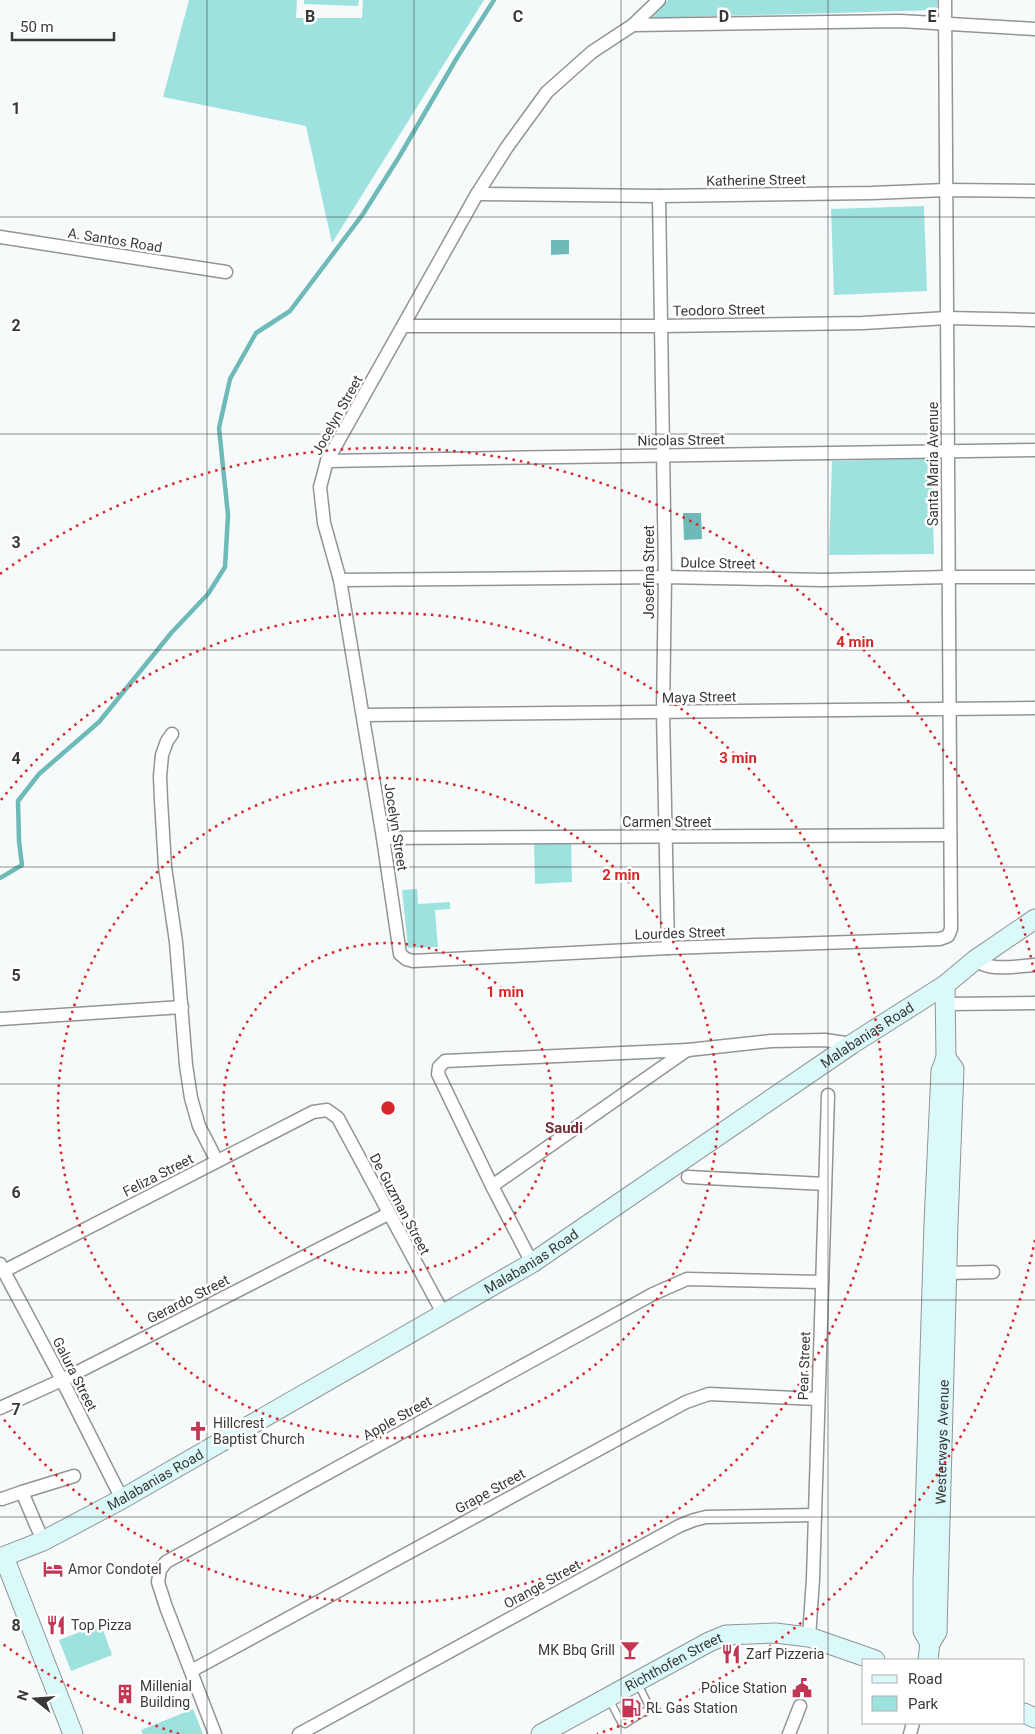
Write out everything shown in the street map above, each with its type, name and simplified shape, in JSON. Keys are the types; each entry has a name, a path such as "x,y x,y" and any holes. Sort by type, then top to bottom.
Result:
{"street":[{"name":"Jocelyn Street","path":"406,959 400,954 383,838 340,580 324,523 320,487 327,461 477,194 507,147 547,92 592,52 632,25 659,0"},
{"name":"Santa Maria Avenue","path":"945,0 951,929"},
{"path":"632,25 871,21 945,22 1035,29"},
{"name":"Katherine Street","path":"477,194 659,196 946,190 1035,192"},
{"name":"Josefina Street","path":"659,196 665,577 663,712 668,948"},
{"name":"A. Santos Road","path":"0,237 226,272"},
{"name":"Teodoro Street","path":"404,326 661,326 863,323 947,318 1035,320"},
{"name":"Nicolas Street","path":"327,461 809,452 1035,450"},
{"name":"Dulce Street","path":"340,580 665,577 823,580 1035,577"},
{"name":"Maya Street","path":"363,715 1035,708"},
{"path":"172,734 167,741 162,755 160,776 165,867 176,942 186,1065 191,1098 199,1126 217,1161"},
{"name":"Carmen Street","path":"383,838 950,835"},
{"name":"Malabanias Road","path":"2,1558 43,1541 122,1499 532,1264 852,1044 945,985 975,960 1035,919"},
{"name":"Lourdes Street","path":"406,959 413,961 668,948 940,939 948,936 951,929"},
{"path":"975,960 981,965 992,967 1035,965"},
{"name":"Westerways Avenue","path":"929,1652 937,1632 931,1566 941,1224 954,1069 946,1058 945,985"},
{"path":"945,1004 1035,1003"},
{"path":"0,1019 182,1007"},
{"path":"532,1264 438,1074 439,1067 445,1060 688,1050 771,1041 825,1040 852,1044"},
{"path":"492,1186 688,1050"},
{"name":"Pear Street","path":"809,1637 815,1515 828,1095"},
{"name":"Feliza Street","path":"2,1267 313,1112 327,1110"},
{"name":"De Guzman Street","path":"327,1110 338,1118 444,1315"},
{"path":"688,1177 825,1184"},
{"name":"Gerardo Street","path":"0,1408 62,1380 388,1214"},
{"name":"Westerways Avenue","path":"939,1318 948,1273 941,1224"},
{"name":"Galura Street","path":"2,1267 122,1499"},
{"path":"948,1273 993,1272"},
{"name":"Apple Street","path":"214,1734 158,1582 160,1570 166,1562 653,1294 687,1279 822,1282"},
{"name":"Grape Street","path":"191,1671 686,1402 708,1394 818,1399"},
{"path":"2,1498 74,1476"},
{"path":"22,1492 43,1541"},
{"name":"Orange Street","path":"299,1734 679,1526 706,1517 815,1515"},
{"path":"2,1558 73,1734"},
{"name":"Richthofen Street","path":"541,1734 709,1642 726,1635 775,1633 809,1637 872,1659"},
{"path":"789,1734 800,1706"}],"lane":[{"path":"608,1698 621,1722 625,1724 650,1708 637,1683"}],"green space":[{"path":"189,0 297,0 296,18 362,18 363,0 484,0 332,243 306,126 163,97"},
{"path":"304,0 359,0 358,6 304,4"},
{"path":"668,0 937,0 937,10 652,18"},
{"path":"924,206 927,291 834,295 831,209"},
{"path":"931,458 934,554 829,555 832,461"},
{"path":"571,840 572,882 535,884 534,841"},
{"path":"417,889 418,904 450,902 450,909 435,910 438,947 408,948 402,890"},
{"path":"101,1624 112,1655 71,1671 59,1640"},
{"path":"193,1709 203,1734 143,1734 141,1730"}],"shaded area":[{"path":"551,240 569,240 569,254 551,255"},
{"path":"683,513 701,513 702,539 684,540"}],"waterway":[{"path":"0,878 22,865 18,801 39,774 99,722 172,632 208,594 225,567 228,515 219,428 230,379 256,333 290,311 363,214 494,0"}],"place":[{"name":"Hillcrest Baptist Church","path":"198,1431"},
{"name":"Amor Condotel","path":"53,1569"},
{"name":"Top Pizza","path":"56,1625"},
{"name":"MK Bbq Grill","path":"630,1650"},
{"name":"Zarf Pizzeria","path":"731,1654"},
{"name":"Police Station","path":"802,1688"},
{"name":"Millenial Building","path":"125,1694"},
{"name":"RL Gas Station","path":"631,1708"}],"district":[{"name":"Saudi","path":"564,1128"}]}
